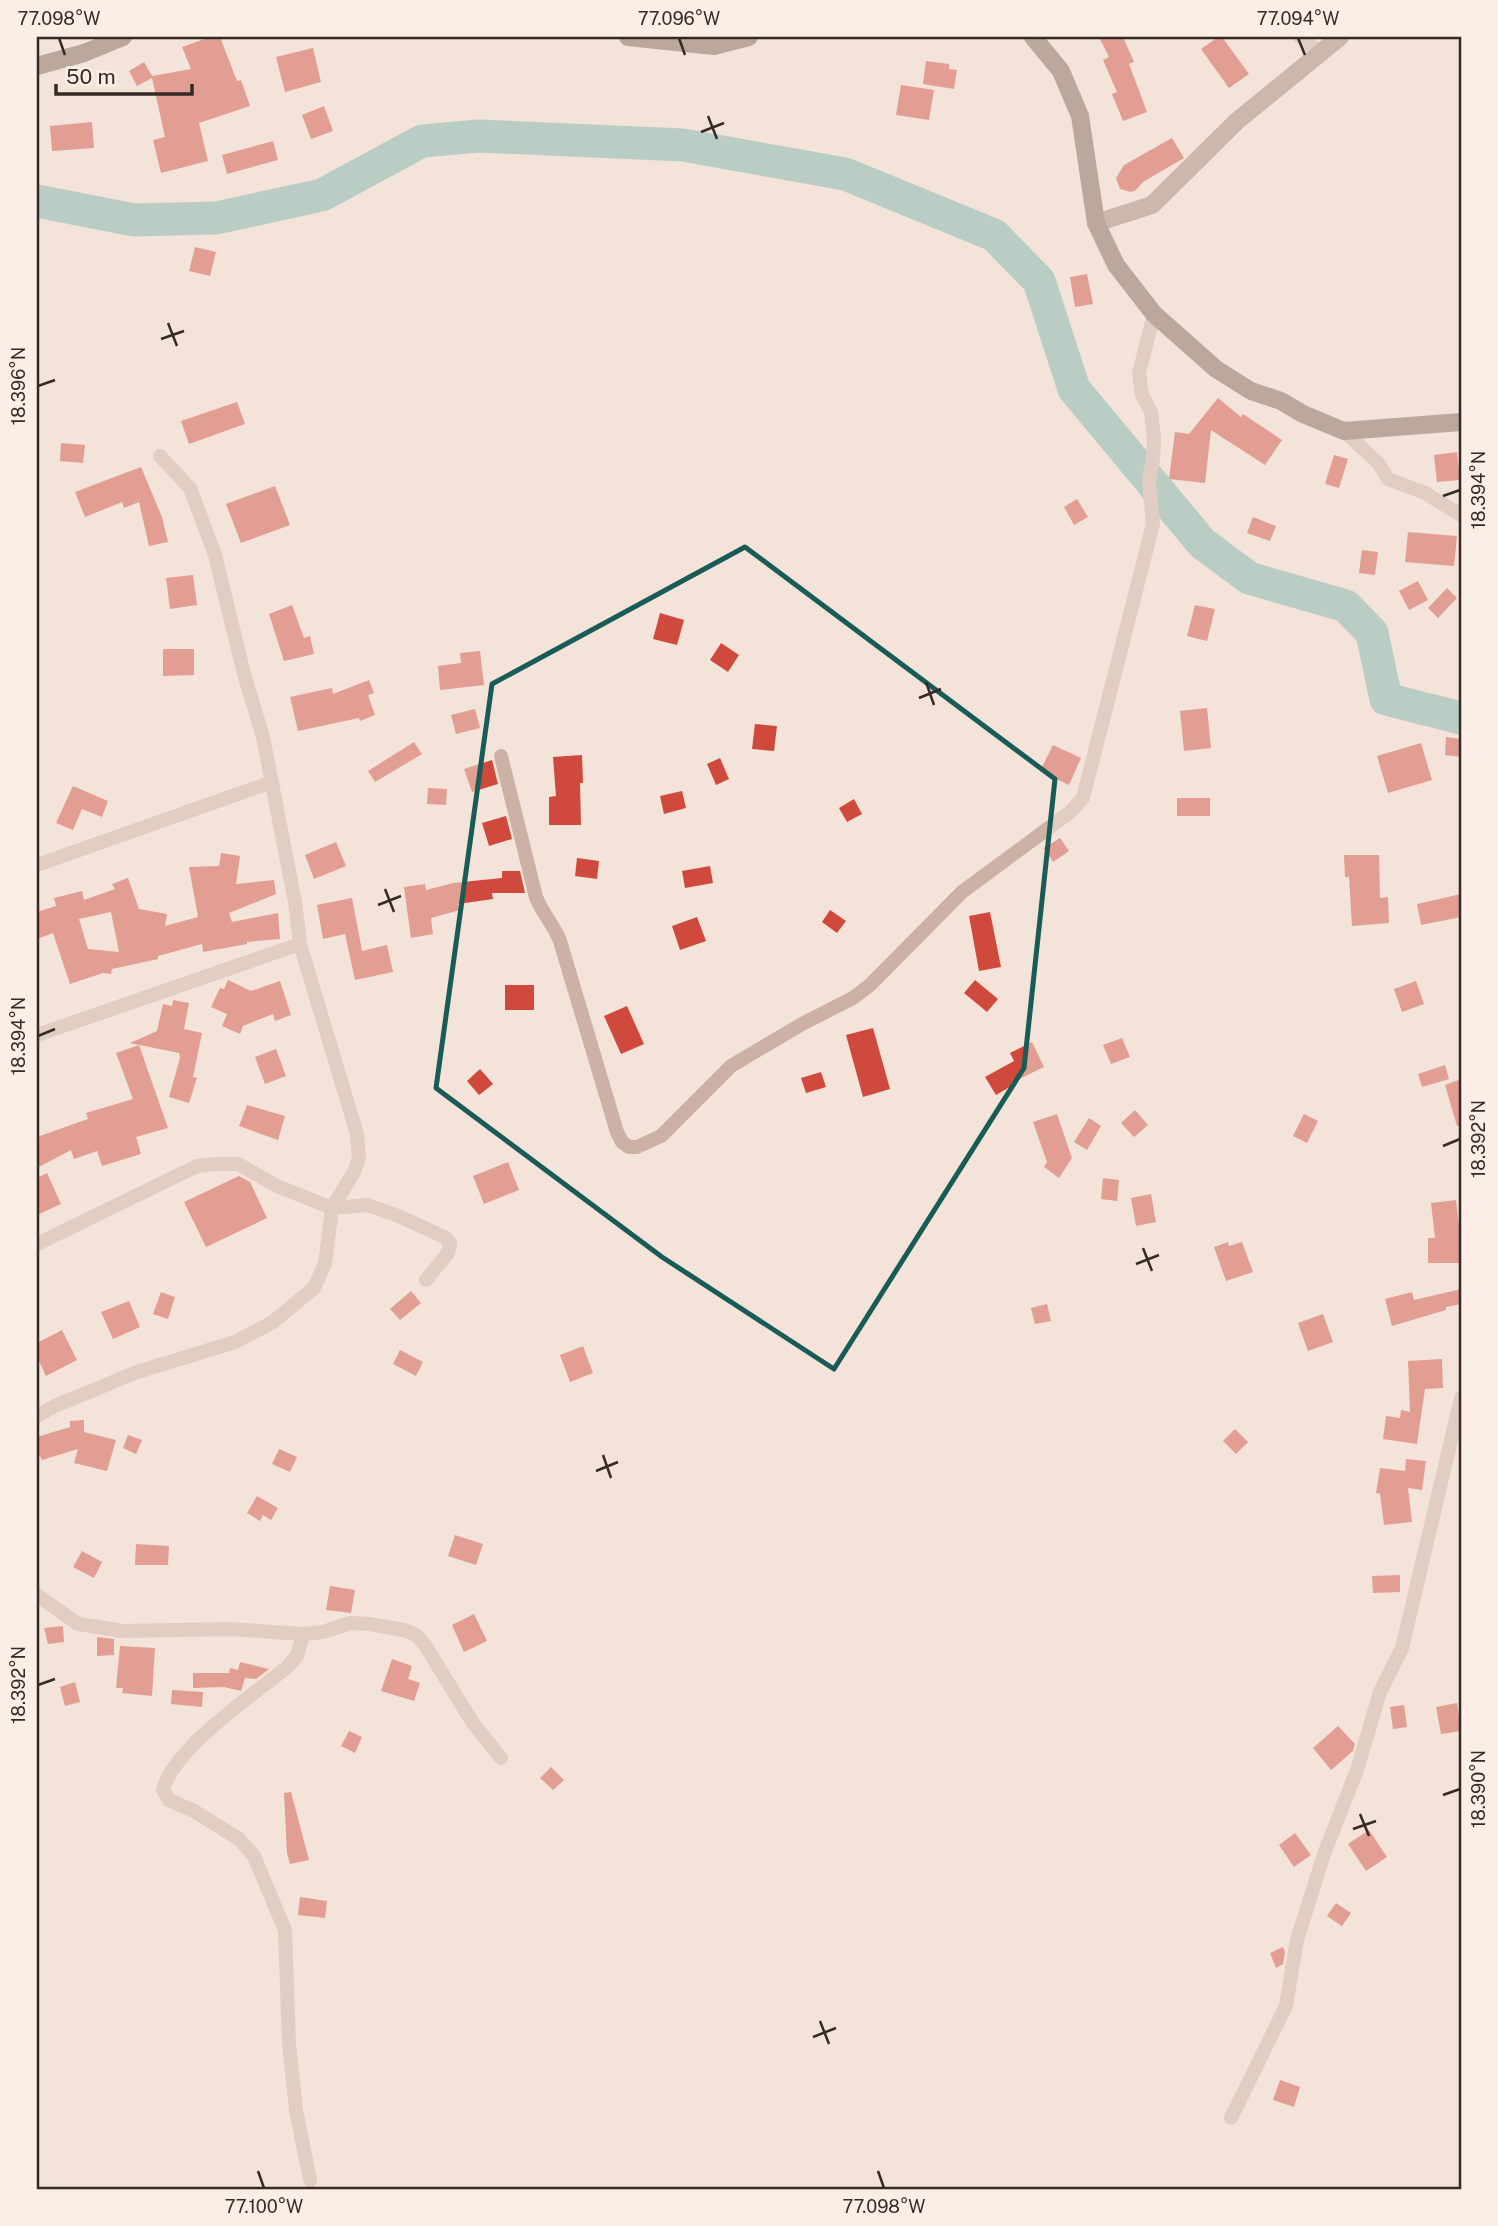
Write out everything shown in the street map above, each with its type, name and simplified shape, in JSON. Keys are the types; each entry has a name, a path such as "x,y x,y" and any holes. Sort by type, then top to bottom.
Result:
{"main road":[{"path":"37,66 84,53 124,37"},
{"path":"628,37 714,47 749,37"},
{"path":"1033,37 1061,71 1080,116 1096,223 1116,265 1154,314 1216,369 1240,384 1344,431 1461,422"}],"street":[{"path":"1300,37 1319,52"},
{"path":"1096,223 1152,205 1237,121 1340,37"},
{"path":"501,756 536,897 560,941 617,1132 622,1142 629,1147 648,1143 662,1136 731,1066 802,1024 853,998 870,985 962,892 1069,813 1083,797 1153,524 1149,480 1153,459 1153,426 1151,412 1142,396 1139,373 1154,314"},
{"path":"1344,431 1379,464 1388,479 1424,493 1461,515"},
{"path":"37,1416 137,1372 235,1342 273,1322 314,1288 325,1264 332,1208 354,1172 359,1158 357,1134 300,944 295,902 263,737 244,674 215,555 190,488 160,456"},
{"path":"37,865 272,782"},
{"path":"37,1035 300,944"},
{"path":"37,1244 197,1166 238,1164 277,1186 332,1208 368,1205 446,1238 450,1243 449,1253 426,1280"},
{"path":"1231,2118 1286,2006 1297,1940 1324,1854 1357,1770 1380,1692 1402,1647 1461,1398"},
{"path":"37,1595 78,1624 123,1631 230,1629 303,1634 323,1632 350,1623 416,1634 473,1723 501,1758"},
{"path":"303,1634 297,1656 199,1740 166,1777 163,1790 169,1800 194,1811 239,1839 254,1856 285,1930 289,2044 294,2097 310,2180"}],"highlighted area":[{"path":"745,547 1055,779 1024,1068 834,1369 662,1257 436,1088 492,684"}],"building":[{"path":"210,37 220,37 237,81 241,80 250,106 199,123 208,161 161,173 153,140 165,137 152,78 137,86 129,71 144,62 152,76 191,69 182,47"},
{"path":"1099,37 1123,37 1134,62 1129,64 1147,112 1123,121 1112,94 1117,92 1103,60 1109,57"},
{"path":"1222,37 1249,74 1229,88 1201,49"},
{"path":"313,48 321,82 285,92 276,57"},
{"path":"926,61 949,64 949,69 957,70 954,89 923,84"},
{"path":"901,85 934,90 929,120 896,115"},
{"path":"324,106 333,131 311,139 302,115"},
{"path":"92,122 94,148 52,151 50,126"},
{"path":"1172,138 1184,158 1143,182 1136,190 1131,192 1120,189 1116,178 1124,165"},
{"path":"273,141 278,160 227,174 222,155"},
{"path":"195,247 216,252 210,276 189,271"},
{"path":"1087,274 1093,304 1075,307 1070,277"},
{"path":"1218,398 1241,417 1243,414 1282,440 1265,465 1211,430 1205,483 1169,479 1175,432 1189,434"},
{"path":"237,402 245,424 189,444 181,421"},
{"path":"61,443 85,445 83,463 60,461"},
{"path":"1457,452 1460,480 1437,482 1434,455"},
{"path":"1334,455 1348,459 1339,488 1325,484"},
{"path":"141,467 162,517 168,542 149,546 139,502 124,508 122,502 85,517 75,492"},
{"path":"275,486 290,525 241,543 226,504"},
{"path":"1077,499 1088,517 1074,525 1064,507"},
{"path":"1253,517 1276,526 1270,541 1247,533"},
{"path":"1408,532 1457,536 1454,566 1405,562"},
{"path":"1362,550 1378,552 1375,575 1359,573"},
{"path":"193,575 197,605 170,609 166,578"},
{"path":"1418,581 1428,600 1409,610 1399,591"},
{"path":"1447,588 1457,598 1438,618 1428,608"},
{"path":"292,605 304,638 310,636 314,654 284,661 269,614"},
{"path":"1195,605 1215,609 1207,641 1187,636"},
{"path":"660,613 684,620 677,645 653,639"},
{"path":"721,643 739,655 728,672 710,660"},
{"path":"163,649 194,649 194,675 163,676"},
{"path":"480,651 484,685 440,690 438,666 461,663 460,653"},
{"path":"369,680 374,693 368,695 375,715 360,721 359,718 298,731 290,697 332,688 333,694"},
{"path":"1207,708 1211,748 1184,751 1180,711"},
{"path":"475,709 480,728 456,734 451,715"},
{"path":"755,724 777,726 774,751 752,749"},
{"path":"1446,737 1461,739 1461,757 1445,755"},
{"path":"414,742 422,754 375,782 368,771"},
{"path":"1421,743 1432,780 1388,793 1377,756"},
{"path":"1053,745 1081,758 1069,785 1040,771"},
{"path":"582,755 581,825 549,825 549,797 556,796 553,757"},
{"path":"720,758 729,779 716,785 707,764"},
{"path":"492,760 498,784 472,792 464,769"},
{"path":"73,786 108,801 102,817 82,809 73,830 56,823"},
{"path":"428,788 447,789 446,805 427,804"},
{"path":"682,791 686,808 664,814 660,796"},
{"path":"1177,798 1210,798 1210,816 1177,816"},
{"path":"854,799 862,814 847,822 839,808"},
{"path":"506,816 512,839 489,846 482,823"},
{"path":"1060,838 1069,851 1053,862 1044,848"},
{"path":"336,842 346,866 314,879 305,855"},
{"path":"221,853 240,856 236,884 274,880 276,894 229,913 232,922 278,913 280,939 247,942 203,952 202,944 158,956 158,959 112,969 111,974 103,973 70,984 53,933 37,939 37,912 56,906 54,898 82,891 84,900 115,889 112,884 128,878 139,909 167,914 165,926 198,917 189,867 219,866","holes":["111,912 119,952 88,949 79,919"]},
{"path":"1344,855 1379,855 1380,898 1388,897 1389,923 1352,926 1349,877 1345,877"},
{"path":"577,858 599,861 597,879 575,876"},
{"path":"710,866 713,883 685,888 682,871"},
{"path":"502,871 520,871 525,893 492,893 493,899 458,904 460,910 431,918 433,934 411,938 404,887 425,884 426,890 453,883 502,878"},
{"path":"1461,894 1461,917 1421,925 1417,904"},
{"path":"352,898 362,951 387,945 393,972 355,980 345,934 323,939 317,905"},
{"path":"830,910 846,921 837,933 822,922"},
{"path":"990,912 1001,967 979,971 969,916"},
{"path":"697,917 706,941 680,950 672,926"},
{"path":"228,980 251,991 280,981 291,1015 275,1021 273,1014 243,1026 240,1034 222,1026 227,1014 211,1007 220,988 224,989"},
{"path":"975,980 998,999 987,1012 964,993"},
{"path":"1416,981 1424,1004 1402,1012 1394,989"},
{"path":"505,985 534,985 534,1010 505,1010"},
{"path":"173,1000 189,1003 184,1029 202,1033 193,1077 197,1078 189,1103 169,1097 179,1053 130,1043 157,1031 163,1004 172,1006"},
{"path":"627,1006 644,1044 621,1054 604,1016"},
{"path":"873,1028 890,1089 863,1097 846,1035"},
{"path":"1122,1038 1130,1057 1111,1064 1103,1045"},
{"path":"1032,1042 1044,1067 1011,1083 1013,1085 996,1095 985,1077 1014,1061 1010,1053"},
{"path":"139,1045 168,1128 136,1137 141,1154 102,1166 97,1151 74,1159 71,1150 37,1168 37,1137 88,1119 86,1113 133,1099 116,1053"},
{"path":"276,1049 286,1076 265,1084 255,1057"},
{"path":"1445,1065 1449,1079 1422,1087 1418,1074"},
{"path":"480,1069 493,1084 479,1095 467,1081"},
{"path":"821,1072 826,1087 806,1093 801,1078"},
{"path":"1461,1079 1461,1126 1457,1126 1445,1085"},
{"path":"247,1105 285,1116 278,1140 239,1126"},
{"path":"1135,1110 1148,1125 1134,1137 1121,1123"},
{"path":"1057,1114 1072,1158 1059,1178 1044,1167 1047,1162 1033,1122"},
{"path":"1304,1114 1318,1121 1307,1143 1293,1136"},
{"path":"1089,1118 1101,1126 1087,1150 1074,1142"},
{"path":"508,1162 519,1190 484,1204 473,1176"},
{"path":"47,1173 61,1204 37,1215 37,1178"},
{"path":"239,1176 250,1182 267,1218 206,1247 184,1202"},
{"path":"1103,1178 1119,1180 1117,1201 1101,1199"},
{"path":"1151,1194 1156,1222 1136,1226 1131,1198"},
{"path":"1456,1200 1461,1243 1460,1263 1428,1263 1428,1238 1435,1238 1431,1203"},
{"path":"1228,1242 1229,1246 1242,1242 1253,1272 1226,1281 1214,1247"},
{"path":"1461,1289 1461,1304 1392,1326 1385,1299 1412,1292 1414,1300"},
{"path":"411,1291 421,1303 400,1320 390,1309"},
{"path":"161,1292 175,1297 168,1319 153,1314"},
{"path":"129,1301 140,1327 113,1339 101,1312"},
{"path":"1047,1304 1051,1321 1035,1324 1031,1308"},
{"path":"1323,1314 1333,1342 1308,1351 1298,1323"},
{"path":"62,1330 77,1360 46,1376 37,1357 37,1343"},
{"path":"583,1346 593,1373 570,1382 560,1355"},
{"path":"400,1350 423,1362 416,1376 393,1364"},
{"path":"1442,1359 1443,1388 1425,1389 1417,1444 1383,1439 1386,1416 1400,1418 1401,1410 1410,1412 1408,1361"},
{"path":"84,1420 84,1432 116,1440 107,1471 74,1463 78,1449 42,1460 40,1456 37,1457 37,1437 70,1427 70,1421"},
{"path":"1235,1429 1248,1442 1236,1454 1223,1441"},
{"path":"128,1435 142,1440 136,1454 123,1448"},
{"path":"279,1449 297,1457 290,1472 272,1464"},
{"path":"1406,1459 1426,1461 1422,1490 1408,1488 1412,1522 1384,1525 1380,1494 1376,1493 1380,1468 1405,1471"},
{"path":"257,1496 278,1508 271,1520 263,1515 260,1521 247,1513"},
{"path":"455,1535 483,1544 476,1565 448,1556"},
{"path":"136,1544 169,1546 168,1565 135,1565"},
{"path":"82,1551 102,1562 94,1578 73,1567"},
{"path":"1400,1575 1400,1592 1373,1593 1372,1576"},
{"path":"330,1586 355,1590 351,1613 326,1610"},
{"path":"474,1614 487,1641 464,1652 452,1625"},
{"path":"63,1626 64,1642 48,1644 44,1628"},
{"path":"97,1637 114,1639 114,1655 97,1656"},
{"path":"120,1646 155,1648 152,1696 122,1693 123,1688 116,1688"},
{"path":"392,1659 412,1666 408,1679 420,1683 414,1701 381,1691"},
{"path":"240,1662 269,1669 256,1679 245,1678 241,1691 224,1687 193,1688 193,1673 229,1673 230,1668 238,1670"},
{"path":"75,1682 80,1702 65,1706 60,1687"},
{"path":"172,1690 203,1692 202,1707 171,1704"},
{"path":"1457,1703 1461,1731 1441,1734 1436,1707"},
{"path":"1404,1705 1407,1727 1393,1729 1390,1707"},
{"path":"1338,1726 1355,1744 1353,1751 1331,1770 1313,1748"},
{"path":"349,1731 362,1737 355,1753 341,1746"},
{"path":"551,1767 564,1780 553,1790 540,1778"},
{"path":"291,1792 309,1860 290,1864 284,1793"},
{"path":"1369,1830 1387,1857 1366,1871 1348,1844"},
{"path":"1295,1833 1311,1855 1294,1867 1279,1845"},
{"path":"300,1897 327,1901 325,1918 298,1915"},
{"path":"1336,1903 1351,1913 1342,1926 1327,1916"},
{"path":"1283,1947 1283,1964 1276,1968 1270,1953"},
{"path":"1280,2080 1300,2087 1294,2107 1273,2100"}],"waterway":[{"path":"37,201 134,220 216,218 322,195 422,141 479,136 683,145 845,174 994,235 1039,281 1074,389 1202,543 1249,578 1346,606 1372,633 1386,699 1461,718"}]}
